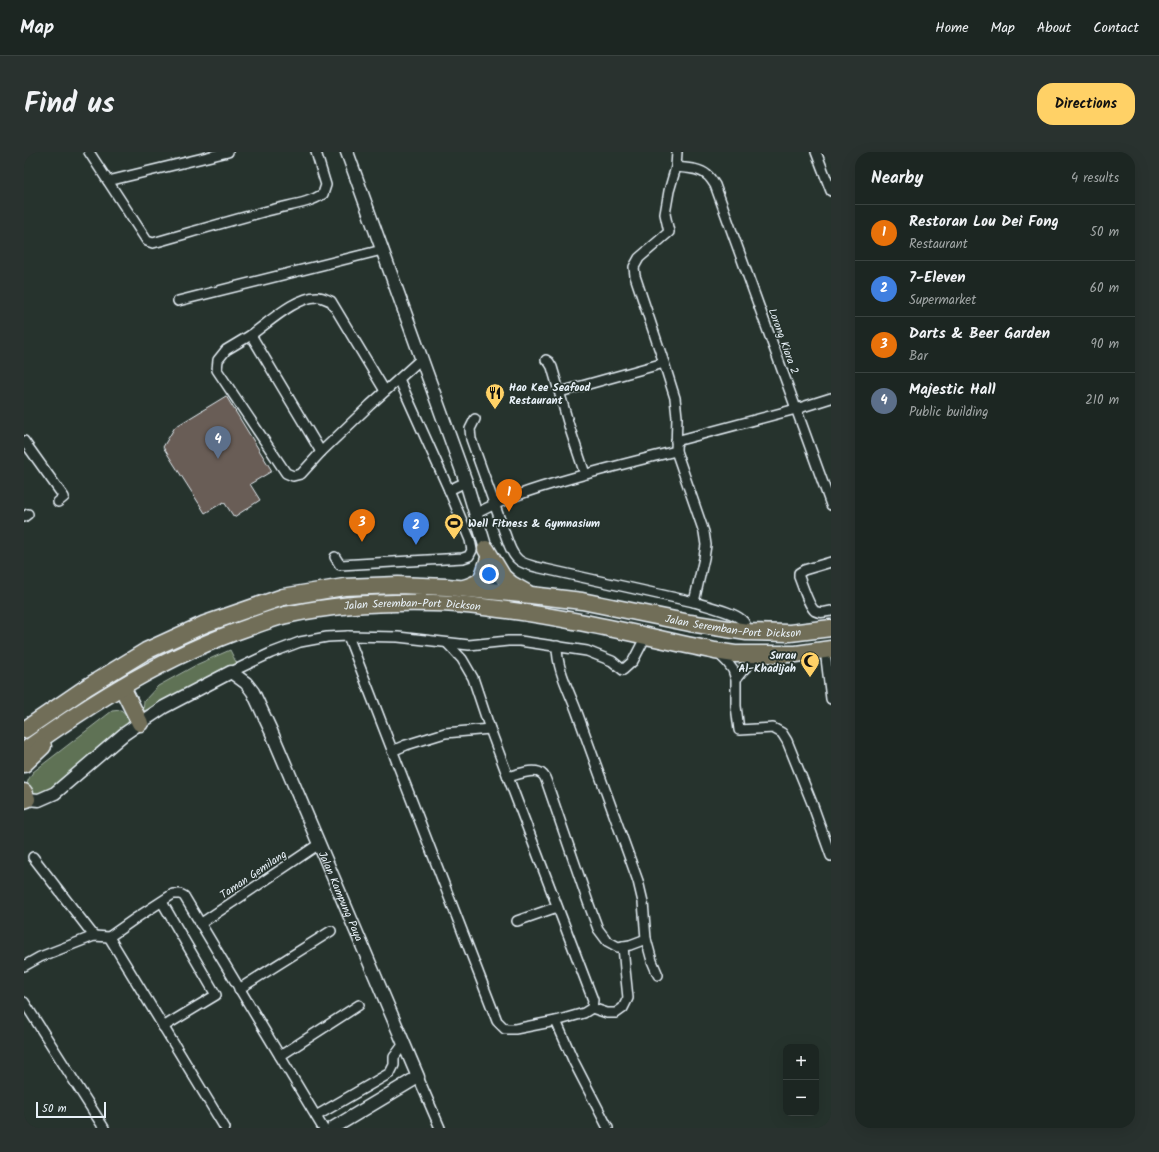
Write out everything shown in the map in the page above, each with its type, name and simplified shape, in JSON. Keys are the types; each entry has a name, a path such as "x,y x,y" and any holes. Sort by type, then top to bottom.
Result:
{"highway":[{"path":"464,588 476,584 482,579 487,555"},
{"path":"487,555 503,577 511,584 531,595"},
{"name":"Jalan Seremban-Port Dickson","path":"24,730 87,687 146,652 205,624 283,597 344,587 398,585 447,587 531,595 582,601 690,623 747,632 790,633 831,628"},
{"path":"493,591 496,597 504,602 565,613 584,618 595,625"},
{"name":"Jalan Seremban-Port Dickson","path":"24,750 98,700 174,658 222,636 289,614 362,604 434,603 476,606 530,613 734,654 796,654 828,649"},
{"path":"122,687 140,723"},
{"path":"24,716 54,709"},
{"path":"24,764 46,742 52,731"}],"street":[{"path":"89,152 147,241 153,243 317,198 323,194 326,185 316,152"},
{"path":"108,181 228,152"},
{"path":"347,152 466,482 487,555 493,591"},
{"path":"677,152 676,167 669,191 665,214 669,232 639,258 634,267 635,276 675,398 677,417 676,451 704,532 706,545 694,602"},
{"path":"816,152 831,191"},
{"name":"Lorong Kiara 2","path":"676,167 690,168 701,172 707,175 715,185 831,505"},
{"path":"178,301 382,250"},
{"path":"385,392 331,302 320,297 305,298 284,310 251,335 226,350 218,360 217,370 286,473 293,476 301,474 321,452 421,359"},
{"path":"251,335 321,452"},
{"path":"546,360 552,367 585,474"},
{"path":"560,392 664,363"},
{"path":"335,557 340,565 463,558 469,556 472,550 470,540 449,490 399,379"},
{"path":"676,441 796,410 831,398"},
{"path":"475,419 470,429 471,439 512,553 517,560 525,565 694,602 734,615 741,619 745,624 747,632"},
{"path":"24,441 64,497 58,502"},
{"path":"475,514 494,504 585,474 676,451"},
{"path":"449,490 466,482"},
{"path":"831,562 804,570 799,573 799,577 812,608 816,612 831,611"},
{"path":"25,797 39,800 55,793 119,738 164,707 231,672 271,653 300,642 327,637 348,636 398,637 469,645 520,641 587,651 612,661 623,670 633,660 646,636"},
{"path":"348,636 497,1021 505,1029 515,1029 556,1021 584,1013 592,1008"},
{"path":"447,643 462,659 473,678 490,729 593,1000 592,1008"},
{"path":"556,646 562,677 575,707 638,881 643,902 646,939 652,961 658,975"},
{"path":"828,649 831,699"},
{"path":"715,651 727,662 733,670 736,679 736,706 739,730 773,728 782,733 812,803 831,856"},
{"path":"736,679 755,659 767,654"},
{"name":"Jalan Kampung Paya","path":"231,672 246,683 253,692 271,731 440,1128"},
{"path":"392,751 445,733 490,729"},
{"path":"508,777 530,771 538,771 543,775 598,929 607,941 618,947 630,945 646,939"},
{"name":"Taman Gemilang","path":"200,924 319,844"},
{"path":"33,857 94,936"},
{"path":"24,966 40,957 94,936 109,937 176,893 184,896 323,1128"},
{"path":"162,902 216,995 163,1027"},
{"path":"517,921 557,907"},
{"path":"240,989 331,931"},
{"path":"109,937 225,1128"},
{"path":"592,1008 607,1013 616,1013 623,1008 628,998 623,946"},
{"path":"24,1002 104,1128"},
{"path":"280,1056 359,1005"},
{"path":"556,1021 574,1062 608,1128"},
{"path":"316,1116 390,1073 394,1065 394,1057 404,1045"},
{"path":"333,1128 418,1076"}],"green space":[{"path":"230,650 237,664 157,707 143,711 144,701 158,686 198,664"},
{"path":"121,710 126,714 129,720 124,730 48,793 34,797 27,787 33,772 112,711"}],"building":[{"path":"226,396 272,471 250,484 260,500 234,517 224,502 205,513 163,447 175,427"}],"place":[{"name":"Hao Kee Seafood Restaurant","path":"495,410"},
{"name":"Majestic Hall","path":"218,459"},
{"name":"Restoran Lou Dei Fong","path":"509,512"},
{"name":"Well Fitness & Gymnasium","path":"454,540"},
{"name":"Darts & Beer Garden","path":"362,542"},
{"name":"7-Eleven","path":"416,545"},
{"name":"Surau Al-Khadijah","path":"810,678"}]}
